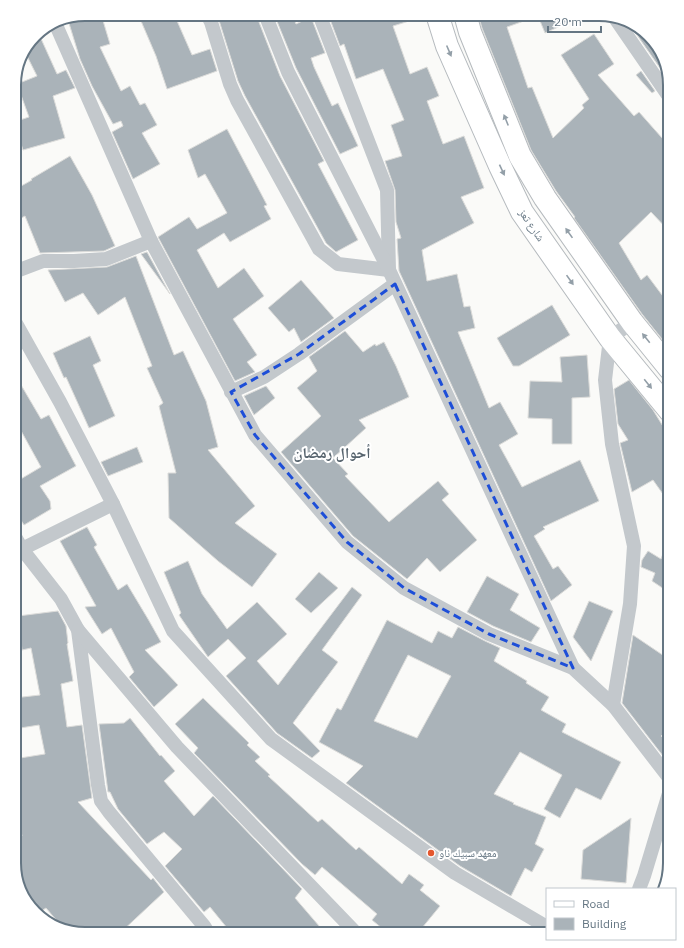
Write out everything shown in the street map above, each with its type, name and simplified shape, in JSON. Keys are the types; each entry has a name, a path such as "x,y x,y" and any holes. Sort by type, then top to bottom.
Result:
{"main road":[{"name":"شارع تعز","path":"439,21 447,46 522,212 610,338 663,402"},
{"path":"467,21 520,156 545,198 632,322 663,360"}],"street":[{"path":"210,21 230,84 237,100 319,249 338,264 389,270"},
{"path":"268,21 288,72 389,270 573,668"},
{"path":"322,21 387,190 389,270"},
{"path":"618,24 663,88"},
{"path":"57,28 151,241 255,435 347,542 404,588 489,634 573,668 613,705 663,769"},
{"path":"21,269 43,261 106,259 151,241"},
{"path":"231,392 264,377 299,354 395,284"},
{"path":"613,705 630,604 634,546 612,444 604,380 610,338 632,322"},
{"path":"21,332 60,402 113,504 172,631 271,739 455,873 546,926"},
{"path":"21,548 113,504"},
{"path":"21,552 61,598 78,630 177,747 350,927"},
{"path":"78,630 101,801 205,927"},
{"path":"638,888 644,876 663,813"}],"highlighted area":[{"path":"395,284 573,668 489,634 404,588 347,542 255,435 231,392 299,354"}],"building":[{"path":"85,21 103,21 110,44 100,47 121,91 130,86 140,105 145,103 157,125 142,133 160,164 133,179 112,132 123,126 121,121 113,124 92,86 80,59 69,23"},
{"path":"141,21 177,21 192,55 210,49 217,71 167,89 156,56"},
{"path":"219,21 259,21 280,76 324,161 318,164 358,240 336,252 326,243 238,81"},
{"path":"277,21 295,21 296,24 302,21 313,21 325,53 311,58 314,67 332,106 338,103 358,146 340,154 296,68"},
{"path":"331,21 409,21 393,26 410,74 427,67 439,96 427,101 443,144 464,136 484,188 461,197 474,223 422,250 427,281 457,274 464,307 470,306 475,328 458,332 489,408 500,402 518,434 499,445 522,487 580,460 599,501 543,527 545,529 534,536 553,569 558,566 572,585 551,601 399,271 397,239 401,238 396,222 395,190 385,161 402,156 391,125 404,120 383,69 356,79 344,44 340,46"},
{"path":"480,21 524,21 507,27 528,88 532,87 553,138 584,108 582,105 589,99 561,55 594,34 614,64 598,75 634,116 639,112 663,139 663,225 651,212 619,243 641,280 647,275 663,296 663,340 642,314 574,218 575,217 556,191 531,150"},
{"path":"540,21 572,21 545,33"},
{"path":"636,34 650,46 661,70"},
{"path":"41,39 57,74 66,70 75,88 53,96 65,138 23,150 21,144 21,120 29,117 21,95 21,82 37,76 28,58 34,46"},
{"path":"641,71 655,91 652,93 636,75"},
{"path":"227,129 267,205 264,206 271,219 230,242 224,233 197,250 218,288 244,268 264,296 233,319 257,355 247,362 255,372 235,381 158,237 189,217 197,229 227,213 205,174 198,178 188,150"},
{"path":"70,156 92,195 115,246 104,251 40,253 25,216 21,218 21,186 32,180 31,179"},
{"path":"147,252 170,294 141,254"},
{"path":"136,256 174,355 183,351 206,401 218,447 208,450 255,506 235,523 277,554 252,587 218,561 169,518 168,473 176,473 159,406 163,403 147,368 152,366 125,297 98,315 83,293 65,302 48,270 107,267"},
{"path":"301,280 334,318 301,342 294,328 289,332 268,308"},
{"path":"552,305 570,335 519,366 513,366 497,338"},
{"path":"345,331 363,352 375,344 376,346 384,342 409,397 359,420 366,428 333,458 348,474 345,476 389,522 438,481 449,494 442,500 477,540 440,572 427,558 407,579 353,536 281,452 321,416 297,388 317,371 309,357"},
{"path":"90,336 101,361 93,365 115,416 89,428 66,377 64,378 53,353"},
{"path":"587,355 590,397 572,398 572,444 552,444 552,419 528,418 530,381 562,382 560,357"},
{"path":"629,380 653,410 663,426 663,494 653,480 632,492 620,443 628,440 618,424 614,389"},
{"path":"21,385 41,419 49,415 76,466 40,486 50,501 51,509 24,525 21,520 21,479 41,467 21,431"},
{"path":"266,386 275,398 254,415 244,396"},
{"path":"137,447 143,462 108,476 101,462"},
{"path":"87,527 97,545 94,547 118,590 127,584 161,642 145,650 178,685 154,707 129,677 134,672 111,628 102,634 85,607 96,606 60,541"},
{"path":"648,551 661,559 663,554 663,588 652,581 655,573 641,567 642,560"},
{"path":"188,561 202,594 227,629 257,602 287,634 257,661 278,685 352,587 362,595 322,650 338,662 293,723 320,751 312,758 277,733 226,676 246,658 228,639 208,657 179,615 181,613 164,572"},
{"path":"319,572 338,588 311,613 295,599"},
{"path":"487,576 519,594 510,610 540,628 531,642 493,626 467,612"},
{"path":"589,601 613,611 591,661 573,637"},
{"path":"58,611 66,626 67,644 73,681 61,684 67,727 82,725 92,798 78,802 151,880 153,878 164,892 126,927 81,927 65,924 56,919 46,908 42,910 37,905 30,895 23,879 21,863 21,758 45,754 39,725 21,728 21,697 40,695 31,648 22,650 21,616"},
{"path":"387,620 432,643 438,631 452,638 458,627 500,648 494,661 527,681 526,683 549,697 541,710 566,724 562,732 621,762 601,800 576,788 560,818 544,809 562,775 520,752 494,794 514,803 513,804 546,817 535,844 544,849 532,872 525,868 511,896 460,866 346,783 363,766 319,742 337,708 341,710","holes":["408,655 451,676 417,738 374,721"]},
{"path":"633,635 663,655 663,734 661,736 663,738 663,756 622,703"},
{"path":"203,698 249,743 247,745 260,757 255,761 270,775 268,776 318,822 322,819 356,850 359,847 402,884 409,874 424,885 420,890 440,906 423,927 380,927 372,920 377,914 322,867 315,875 302,864 194,753 198,748 175,724"},
{"path":"130,718 160,756 161,755 175,771 164,781 194,816 213,796 302,889 295,898 320,927 226,927 210,907 204,912 165,866 182,849 164,832 147,844 118,809 110,792 108,792 99,724 124,723"},
{"path":"631,818 626,883 581,879 583,850"}],"place":[{"name":"معهد سبيك ناو","path":"431,853"}],"district":[{"name":"أحوال رمضان","path":"332,453"}]}
